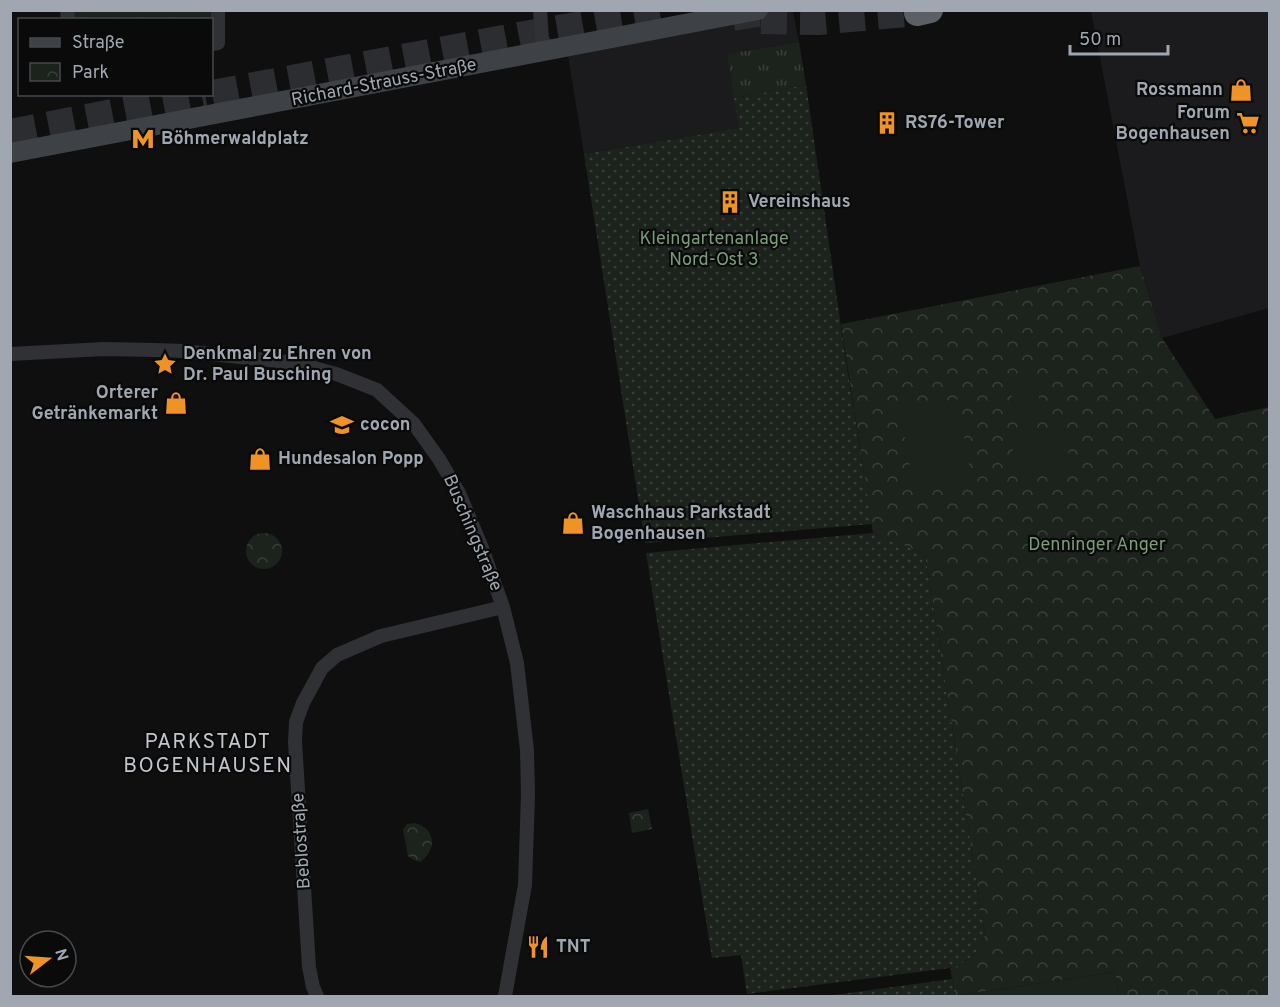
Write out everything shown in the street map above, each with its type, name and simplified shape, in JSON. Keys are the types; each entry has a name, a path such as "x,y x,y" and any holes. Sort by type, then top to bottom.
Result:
{"main road":[{"name":"Richard-Strauss-Straße","path":"10,153 758,10"}],"street":[{"path":"213,44 218,43 218,10"},
{"path":"540,10 542,39 549,51"},
{"name":"Buschingstraße","path":"10,354 144,349 297,363 339,375 377,390 414,424 439,459 459,493 503,607 517,663 527,750 525,892 505,996"},
{"name":"Beblostraße","path":"317,996 309,967 295,742 296,722 303,703 322,668 337,655 381,636 503,607"}],"shaded area":[{"path":"740,10 793,11 799,42 727,54 740,128 584,154 566,43"},
{"path":"1091,11 1269,11 1269,308 1162,338 1140,266"}],"green space":[{"path":"70,11 213,11 212,18 72,18"},
{"path":"799,42 806,85 734,98 727,54"},
{"name":"Kleingartenanlage Nord-Ost 3","path":"806,85 872,524 645,543 584,154 739,128 734,98"},
{"name":"Denninger Anger","path":"1140,266 1162,338 1215,419 1269,407 1269,996 1119,996 1115,972 955,996 950,968 963,963 972,956 985,935 925,554 873,533 841,324"},
{"path":"1035,377 1043,420 1017,425 1009,382"},
{"path":"957,399 972,481 914,491 900,409"},
{"path":"1064,426 1071,469 1017,477 1010,435"},
{"path":"264,533 277,538 282,551 277,564 264,569 251,564 246,551 251,538"},
{"path":"873,533 925,554 985,935 972,956 963,963 950,968 747,994 741,955 712,958 646,553"},
{"path":"648,809 652,829 632,833 629,813"},
{"path":"414,823 426,829 432,840 430,851 420,862 408,856 403,830 407,824"},
{"path":"1115,972 1119,996 955,996"},
{"path":"952,979 955,996 826,996"}],"tunnel":[{"path":"213,93 662,10"},
{"path":"733,18 780,10"},
{"path":"761,21 819,22 917,13"},
{"path":"10,132 195,96"}],"place":[{"name":"Rossmann","path":"1241,90"},
{"name":"RS76-Tower","path":"887,123"},
{"name":"Forum Bogenhausen","path":"1248,123"},
{"name":"Böhmerwaldplatz","path":"143,139"},
{"name":"Vereinshaus","path":"730,202"},
{"name":"Denkmal zu Ehren von Dr. Paul Busching","path":"165,364"},
{"name":"Orterer Getränkemarkt","path":"176,403"},
{"name":"cocon","path":"342,425"},
{"name":"Hundesalon Popp","path":"260,459"},
{"name":"Waschhaus Parkstadt Bogenhausen","path":"573,523"},
{"name":"TNT","path":"538,947"}],"district":[{"name":"PARKSTADT BOGENHAUSEN","path":"208,754"}]}
